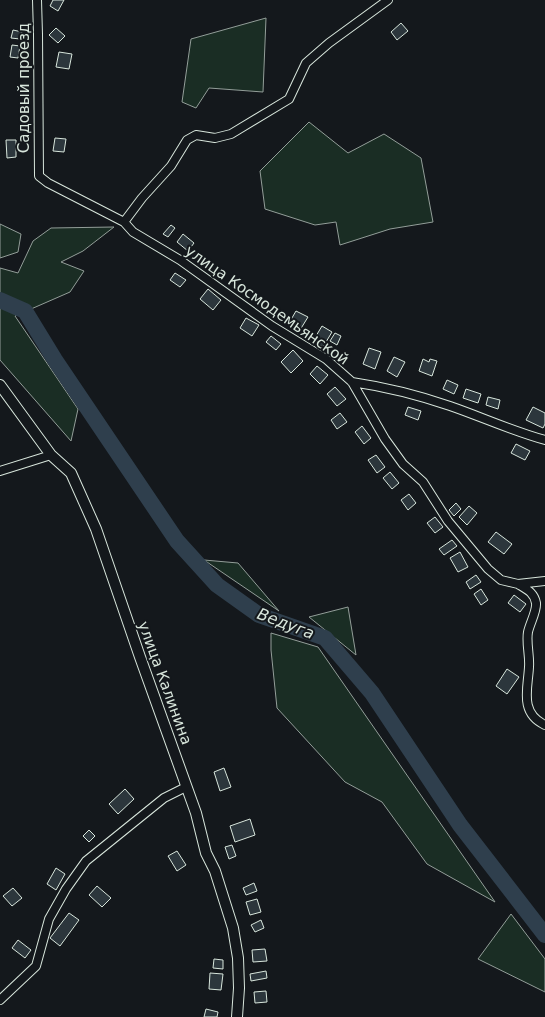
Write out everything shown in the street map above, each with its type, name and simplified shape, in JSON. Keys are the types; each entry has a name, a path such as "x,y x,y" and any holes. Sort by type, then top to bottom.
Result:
{"street":[{"name":"Садовый проезд","path":"37,0 39,176"},
{"path":"124,222 142,198 171,166 187,140 196,135 215,138 231,134 288,99 306,63 329,43 388,0"},
{"name":"улица Космодемьянской","path":"39,176 48,183 124,222 133,232 180,260 272,326 326,359 352,382 402,464 423,482 454,528 488,569 501,580 518,584"},
{"path":"352,382 405,392 451,406 523,434 545,440"},
{"name":"улица Калинина","path":"0,385 51,456 71,473 96,529 196,813 206,853 215,871 234,928 238,958 239,988 237,1017"},
{"path":"0,471 51,456"},
{"path":"518,584 545,581"},
{"path":"518,584 532,593 536,605 527,634 530,666 526,690 527,702 531,712 545,725"},
{"path":"0,1000 36,966 49,919 66,889 86,862 164,798 186,787"}],"green space":[{"path":"266,18 263,92 209,88 196,108 182,102 191,39"},
{"path":"309,122 348,153 384,134 421,158 433,222 390,229 340,245 336,222 315,225 265,209 260,171"},
{"path":"0,224 21,234 18,252 0,258"},
{"path":"114,227 83,251 61,262 84,271 70,292 15,316 78,409 71,441 0,360 0,268 18,273 33,241 51,228"},
{"path":"204,560 238,563 279,611"},
{"path":"348,607 356,655 309,617"},
{"path":"271,633 318,647 495,902 427,864 382,802 345,782 277,708"},
{"path":"511,914 545,959 545,992 478,959"}],"building":[{"path":"53,0 64,0 58,11 50,6"},
{"path":"401,23 408,31 397,40 391,32"},
{"path":"56,28 65,36 58,43 49,35"},
{"path":"13,30 22,32 20,39 11,38"},
{"path":"12,45 20,46 18,58 10,57"},
{"path":"59,52 72,54 69,69 56,67"},
{"path":"55,138 66,139 64,152 53,151"},
{"path":"6,140 16,140 16,157 7,158"},
{"path":"171,225 175,228 168,237 163,234"},
{"path":"183,234 194,243 188,251 177,242"},
{"path":"175,273 186,280 180,287 170,280"},
{"path":"208,289 221,300 213,310 200,299"},
{"path":"296,311 308,317 300,330 289,323"},
{"path":"246,318 259,325 252,336 240,328"},
{"path":"322,326 332,332 323,347 313,341"},
{"path":"335,333 341,336 337,345 330,341"},
{"path":"271,336 281,344 276,350 266,342"},
{"path":"369,348 381,352 375,369 363,364"},
{"path":"293,350 303,361 291,373 281,362"},
{"path":"394,357 405,362 397,377 387,371"},
{"path":"423,359 429,362 430,359 437,361 432,376 419,371"},
{"path":"317,366 328,375 320,384 310,374"},
{"path":"447,380 458,385 454,394 443,389"},
{"path":"335,387 346,399 337,406 327,394"},
{"path":"466,389 481,394 478,403 463,398"},
{"path":"488,397 500,400 498,409 486,405"},
{"path":"408,407 421,411 418,420 405,415"},
{"path":"533,407 545,413 543,428 526,420"},
{"path":"340,413 347,422 337,429 331,420"},
{"path":"362,426 371,438 364,444 355,432"},
{"path":"516,444 530,451 525,460 511,453"},
{"path":"376,455 385,467 377,473 368,460"},
{"path":"390,472 399,483 392,489 383,478"},
{"path":"409,494 416,503 408,510 401,500"},
{"path":"456,503 461,509 454,516 449,510"},
{"path":"469,506 477,513 467,525 459,517"},
{"path":"435,517 443,527 435,533 427,523"},
{"path":"496,532 512,544 504,554 488,542"},
{"path":"452,540 457,546 444,555 439,549"},
{"path":"460,552 468,567 458,572 450,558"},
{"path":"476,575 481,582 470,589 466,582"},
{"path":"481,589 488,600 481,605 474,594"},
{"path":"514,595 526,604 520,612 508,603"},
{"path":"507,669 519,677 507,694 496,686"},
{"path":"224,768 231,787 220,791 214,772"},
{"path":"125,789 134,799 118,814 109,804"},
{"path":"250,819 255,835 235,842 230,826"},
{"path":"89,830 95,836 89,842 83,836"},
{"path":"232,845 236,856 229,859 225,847"},
{"path":"177,851 186,865 177,871 168,856"},
{"path":"56,868 65,874 56,890 47,884"},
{"path":"254,883 257,891 246,895 243,888"},
{"path":"97,886 111,898 102,907 89,895"},
{"path":"13,888 22,898 12,906 3,896"},
{"path":"257,899 261,912 250,915 246,902"},
{"path":"69,913 79,920 60,946 50,938"},
{"path":"261,920 264,928 255,932 251,925"},
{"path":"18,940 31,950 25,958 12,948"},
{"path":"265,949 267,961 253,962 252,950"},
{"path":"214,959 223,960 223,969 213,968"},
{"path":"266,971 267,978 251,981 250,974"},
{"path":"210,973 223,974 221,990 209,989"},
{"path":"266,991 267,1002 255,1003 254,992"},
{"path":"206,1009 218,1012 217,1017 204,1017"}],"waterway":[{"name":"Ведуга","path":"0,300 25,311 55,360 177,541 217,585 259,615 325,638 372,693 460,825 545,935"}]}
